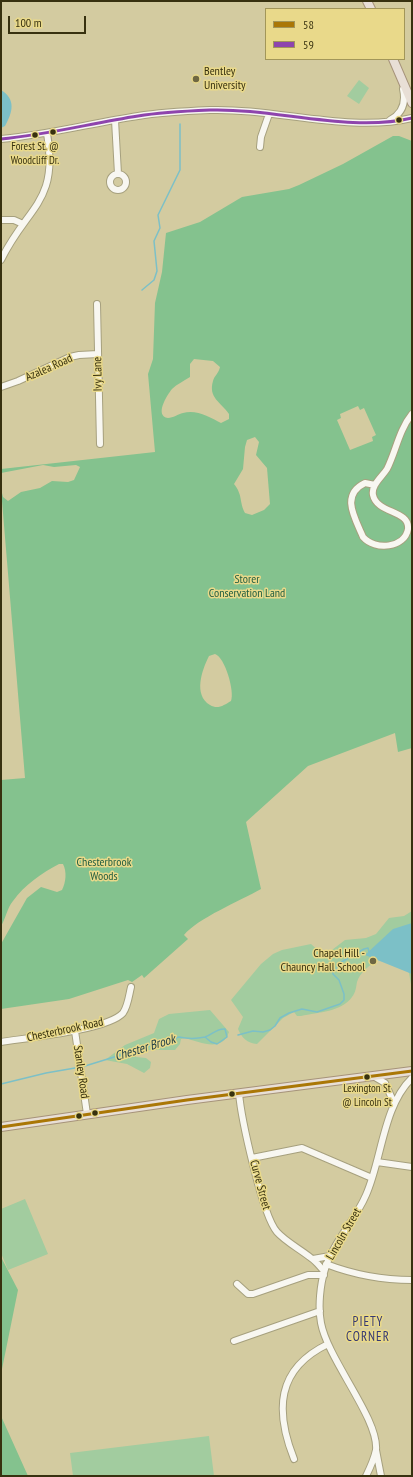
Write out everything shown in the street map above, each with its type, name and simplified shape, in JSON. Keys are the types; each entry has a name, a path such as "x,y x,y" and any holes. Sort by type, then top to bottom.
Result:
{"main road":[{"path":"393,60 412,103"},
{"path":"1,1127 239,1093 412,1071"}],"street":[{"path":"388,121 398,114 404,103 404,92 398,72"},
{"path":"1,139 47,133 146,114 210,110 341,121 388,121 412,118"},
{"path":"260,147 261,137 269,114"},
{"path":"115,120 118,174"},
{"path":"1,260 23,224 41,200 48,184 50,162 47,133"},
{"path":"1,220 14,220 23,224"},
{"name":"Ivy Lane","path":"97,304 100,444"},
{"name":"Azalea Road","path":"1,387 18,381 70,357 79,354 98,354"},
{"path":"375,485 365,482 360,485 352,494 350,504 363,537 367,542 382,547 390,546 398,542 406,533 408,528 407,523 398,514 378,505 373,495 375,485 387,468 402,430 412,414"},
{"name":"Chesterbrook Road","path":"1,1042 75,1031 118,1017 126,1009 131,987"},
{"name":"Stanley Road","path":"75,1031 87,1114"},
{"path":"372,1076 386,1083 394,1103"},
{"name":"Lincoln Street","path":"381,1476 372,1430 324,1335 320,1311 325,1270 330,1256 361,1205 372,1178 394,1103 403,1088 412,1078"},
{"name":"Curve Street","path":"239,1093 252,1158 270,1223 284,1238 313,1259 325,1270"},
{"path":"252,1158 302,1148 372,1178"},
{"path":"377,1162 412,1166"},
{"path":"313,1259 330,1256"},
{"path":"237,1284 248,1294 253,1294 325,1270 344,1270 392,1279 412,1280"},
{"path":"234,1341 320,1311"},
{"path":"294,1459 282,1422 285,1389 296,1366 312,1352 328,1344"},
{"path":"366,1476 376,1450"}],"green space":[{"path":"359,80 369,88 359,104 347,96"},
{"name":"Storer Conservation Land","path":"393,136 399,136 412,141 412,748 398,752 395,733 308,766 246,822 261,889 199,922 184,935 188,939 144,978 142,975 132,982 128,980 69,999 1,1009 1,944 27,898 41,887 57,892 62,890 66,877 63,864 59,864 34,880 17,895 11,904 1,926 1,780 25,778 1,489 3,497 8,501 21,492 40,488 52,481 68,482 74,480 80,467 76,465 54,467 43,465 1,473 1,469 155,452 148,374 153,359 155,303 162,272 166,233 200,222 242,197 289,189 343,164","holes":["194,359 213,361 220,367 214,379 212,392 229,414 229,419 221,423 203,414 193,412 183,413 170,418 164,416 162,410 165,400 172,389 190,377 190,364","358,406 360,410 364,408 376,435 372,437 373,441 350,450 337,420 341,418 340,414","255,437 259,442 256,455 267,468 270,504 264,510 252,515 245,513 239,492 234,484 243,469 247,440","215,654 222,661 226,668 232,690 231,701 218,707 210,705 205,701 200,689 200,682 209,656"]},
{"path":"412,911 412,990 409,973 405,968 378,960 358,978 353,995 342,1006 329,1011 301,1016 297,1016 294,1012 283,1018 257,1044 245,1040 241,1035 238,1029 243,1017 231,1000 261,964 273,954 282,950 311,944 320,952 328,953 345,940 366,938 376,934 389,918 404,916"},
{"path":"210,1010 229,1032 226,1038 221,1042 210,1044 185,1038 181,1039 180,1044 175,1050 148,1050 136,1053 136,1057 146,1058 151,1062 150,1068 144,1073 127,1064 105,1060 125,1045 154,1033 159,1019 169,1014"},
{"path":"25,1199 48,1254 8,1270 1,1253 1,1209"},
{"path":"1,1257 18,1290 1,1374"},
{"path":"1,1416 28,1476 1,1476"},
{"path":"209,1436 214,1476 73,1476 70,1453"}],"water":[{"path":"1,90 9,97 12,106 8,121 5,126 1,128"},
{"path":"412,923 412,974 365,955 393,929"}],"waterway":[{"path":"142,290 154,280 157,271 154,241 160,228 158,215 180,170 180,124"},
{"name":"Chester Brook","path":"238,1035 253,1031 263,1032 270,1030 275,1026 280,1018 289,1013 302,1009 317,1012 340,1004 344,1000 344,994 339,980 333,974 333,971 337,969 338,964 364,949 368,948 369,952"},
{"name":"Chester Brook","path":"85,1066 179,1037 202,1038 222,1029 225,1029 227,1037 217,1044 211,1042 205,1037"},
{"name":"Chester Brook","path":"1,1084 46,1073 75,1068"}],"transit line":[{"name":"59","path":"1,139 35,135 147,115 210,110 235,110 338,122 363,123 388,122 412,118"},
{"name":"58","path":"1,1127 187,1100 412,1071"}],"place":[{"name":"Bentley University","path":"196,79"},
{"name":"Forest St. @ Woodcliff Dr.","path":"35,135"},
{"name":"Chapel Hill - Chauncy Hall School","path":"373,961"},
{"name":"Lexington St @ Lincoln St","path":"367,1077"}],"district":[{"name":"PIETY CORNER","path":"368,1330"}],"park label":[{"name":"Chesterbrook Woods","path":"104,870"}]}
